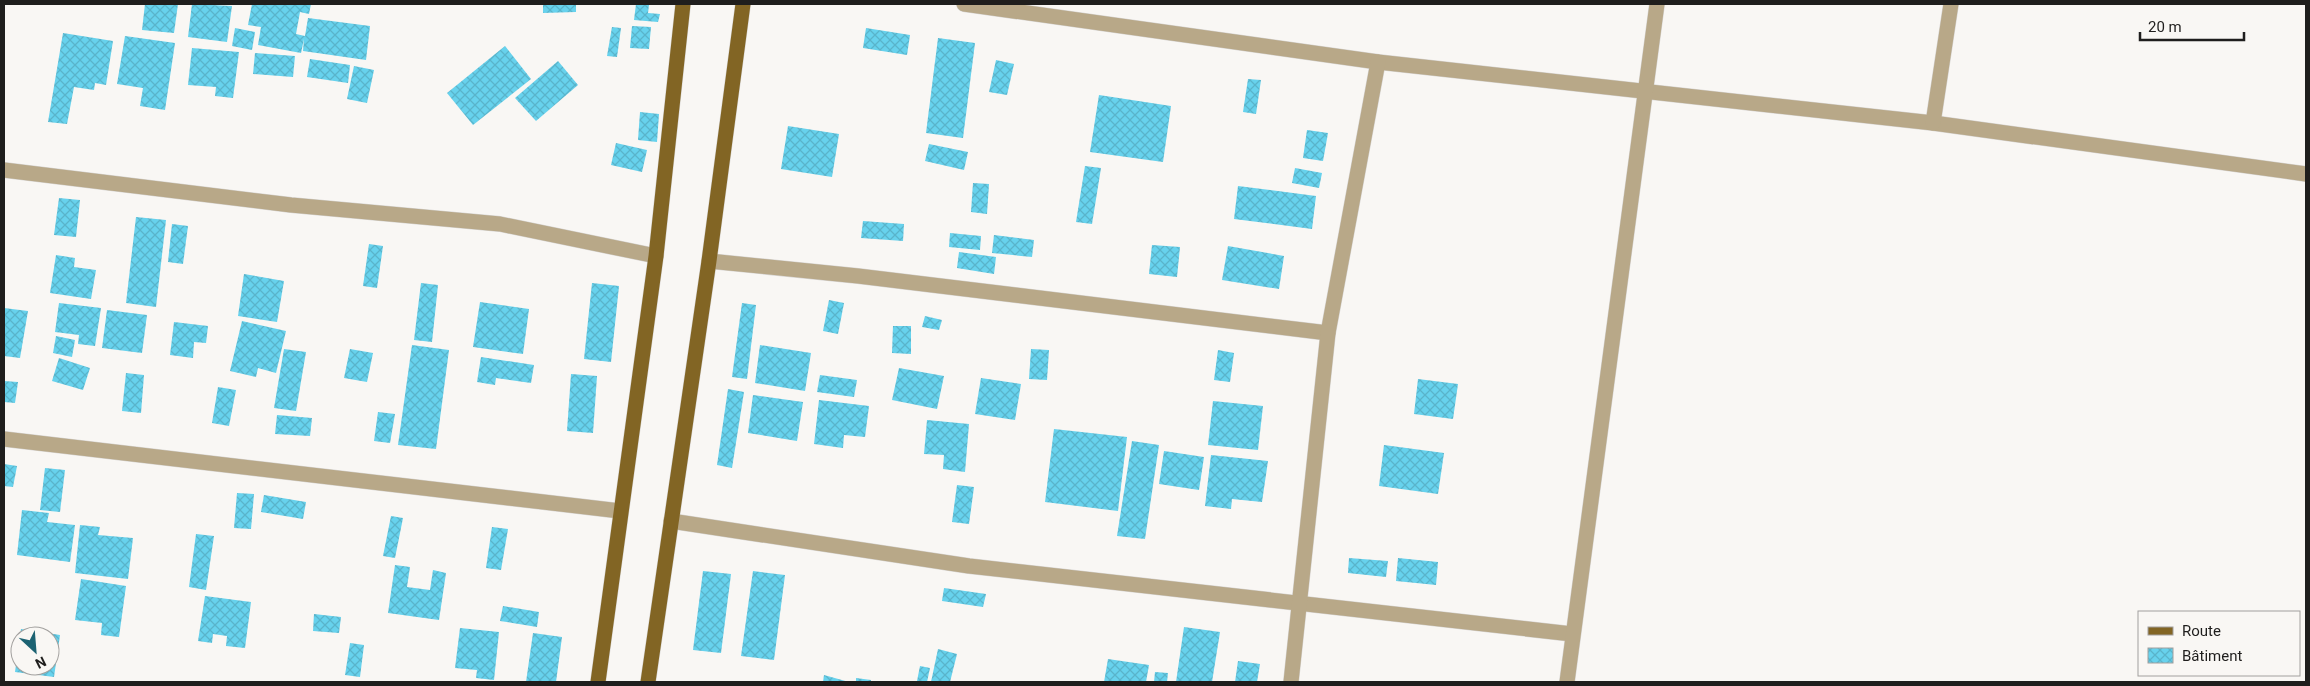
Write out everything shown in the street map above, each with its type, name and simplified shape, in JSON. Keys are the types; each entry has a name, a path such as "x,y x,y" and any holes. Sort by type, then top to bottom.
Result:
{"main road":[{"path":"598,682 656,256 683,4"},
{"path":"648,682 709,262 743,4"}],"street":[{"path":"964,4 1034,8 1378,62 1933,123 2306,174"},
{"path":"1567,682 1657,4"},
{"path":"1933,123 1951,4"},
{"path":"1291,682 1328,333 1378,62"},
{"path":"4,170 291,205 500,224 656,256"},
{"path":"709,262 858,276 1328,333"},
{"path":"4,439 620,511"},
{"path":"672,521 969,566 1572,634"}],"building":[{"path":"145,4 178,4 174,33 142,30"},
{"path":"192,4 232,6 227,42 188,37"},
{"path":"252,4 311,4 309,14 300,12 296,34 305,36 308,18 370,26 366,60 303,51 304,39 301,53 258,45 261,27 248,25"},
{"path":"543,4 576,4 576,12 543,13"},
{"path":"636,4 649,5 648,13 660,14 658,22 634,20"},
{"path":"632,26 651,27 649,49 630,48"},
{"path":"612,27 621,28 617,57 607,56"},
{"path":"235,28 255,32 252,50 232,46"},
{"path":"866,28 910,35 907,55 863,48"},
{"path":"63,33 113,41 106,85 95,83 94,90 74,87 67,124 48,122"},
{"path":"125,36 175,43 165,110 140,106 143,88 117,84"},
{"path":"938,38 975,43 963,138 926,133"},
{"path":"505,46 531,79 473,125 447,93"},
{"path":"192,48 239,52 233,98 215,96 216,87 188,85"},
{"path":"255,53 295,56 293,77 253,74"},
{"path":"310,59 350,65 348,83 307,77"},
{"path":"996,60 1014,64 1007,95 989,92"},
{"path":"558,61 578,85 536,121 515,98"},
{"path":"354,66 374,70 367,103 347,99"},
{"path":"1248,79 1261,80 1256,114 1243,112"},
{"path":"1099,95 1171,106 1163,162 1090,152"},
{"path":"640,112 659,114 657,142 638,140"},
{"path":"788,126 839,134 832,177 781,169"},
{"path":"1307,130 1328,133 1323,161 1303,158"},
{"path":"616,143 647,150 642,172 611,165"},
{"path":"929,144 968,152 964,170 925,161"},
{"path":"1085,166 1101,168 1092,224 1076,222"},
{"path":"1295,168 1322,173 1319,188 1292,183"},
{"path":"973,183 989,184 987,214 971,212"},
{"path":"1238,186 1316,196 1312,229 1234,219"},
{"path":"59,198 80,200 76,237 54,235"},
{"path":"136,217 166,220 156,307 126,303"},
{"path":"863,221 904,224 903,241 861,238"},
{"path":"172,224 188,226 183,264 168,262"},
{"path":"950,233 981,236 980,250 949,247"},
{"path":"994,235 1034,240 1032,257 992,253"},
{"path":"369,244 383,246 377,288 363,286"},
{"path":"1152,245 1180,247 1177,277 1149,274"},
{"path":"1228,246 1284,256 1279,289 1222,280"},
{"path":"959,252 996,257 994,274 957,268"},
{"path":"56,255 75,258 74,267 96,270 91,299 50,293"},
{"path":"244,274 284,281 277,322 238,316"},
{"path":"421,283 438,285 432,342 414,340"},
{"path":"592,283 619,286 611,362 584,359"},
{"path":"829,300 844,303 838,334 823,331"},
{"path":"480,302 529,309 523,354 473,347"},
{"path":"59,303 101,308 95,346 78,344 79,335 55,332"},
{"path":"742,303 756,305 747,379 732,377"},
{"path":"4,308 28,311 20,358 4,356"},
{"path":"107,310 147,315 142,353 102,348"},
{"path":"925,316 942,320 939,330 922,327"},
{"path":"242,321 286,331 276,373 258,368 256,377 230,371"},
{"path":"174,322 208,326 206,343 194,342 193,358 170,355"},
{"path":"893,326 911,326 911,354 892,353"},
{"path":"56,336 75,340 72,357 53,353"},
{"path":"412,345 449,350 436,449 398,445"},
{"path":"760,345 811,353 805,391 755,383"},
{"path":"284,349 306,352 296,411 274,408"},
{"path":"350,349 373,353 367,382 344,378"},
{"path":"1031,349 1049,350 1047,380 1029,379"},
{"path":"1218,350 1234,353 1230,382 1214,380"},
{"path":"481,357 534,365 531,383 496,378 495,385 477,382"},
{"path":"59,358 90,368 83,390 52,381"},
{"path":"899,368 944,376 937,409 892,400"},
{"path":"126,373 144,375 141,413 122,411"},
{"path":"571,374 597,376 593,433 567,431"},
{"path":"820,375 857,380 854,397 817,392"},
{"path":"981,378 1021,384 1015,420 975,414"},
{"path":"1418,379 1458,384 1453,419 1414,414"},
{"path":"4,381 18,382 15,403 4,402"},
{"path":"218,387 236,390 229,426 212,423"},
{"path":"728,389 744,392 732,468 717,465"},
{"path":"753,395 803,402 797,441 748,433"},
{"path":"819,400 869,406 865,437 844,435 843,448 814,444"},
{"path":"1213,401 1263,406 1258,450 1208,445"},
{"path":"378,412 395,414 390,443 374,441"},
{"path":"277,415 312,418 310,436 275,434"},
{"path":"927,420 969,424 965,472 943,469 944,455 924,454"},
{"path":"1054,429 1127,437 1118,511 1045,502"},
{"path":"1132,441 1159,445 1145,539 1117,536"},
{"path":"1384,445 1444,453 1438,494 1379,486"},
{"path":"1164,451 1204,457 1199,490 1159,484"},
{"path":"1211,455 1268,461 1262,502 1232,499 1231,509 1205,506"},
{"path":"4,464 17,466 13,487 4,486"},
{"path":"45,468 65,470 60,512 40,510"},
{"path":"957,485 974,487 969,524 952,522"},
{"path":"237,493 254,494 251,529 234,528"},
{"path":"264,495 306,502 303,519 261,512"},
{"path":"22,510 49,513 47,522 75,525 70,562 17,555"},
{"path":"391,516 403,518 395,558 383,556"},
{"path":"80,525 100,527 98,535 133,538 128,579 75,573"},
{"path":"492,527 508,529 501,570 486,568"},
{"path":"196,534 214,536 206,590 189,587"},
{"path":"1349,558 1388,561 1386,577 1348,573"},
{"path":"1398,558 1438,562 1436,585 1396,581"},
{"path":"395,565 410,567 407,587 430,590 433,570 446,573 439,620 388,613"},
{"path":"703,571 731,574 721,653 693,650"},
{"path":"753,571 785,575 774,660 741,656"},
{"path":"81,579 126,586 119,637 101,635 102,623 75,620"},
{"path":"944,588 986,594 983,607 942,601"},
{"path":"205,596 251,602 245,648 226,646 227,636 213,634 212,643 198,641"},
{"path":"503,606 539,612 537,627 500,621"},
{"path":"314,614 341,617 339,633 313,631"},
{"path":"1184,627 1220,632 1212,682 1176,682"},
{"path":"460,628 499,632 494,680 476,678 477,670 455,668"},
{"path":"533,633 562,637 556,682 526,682"},
{"path":"350,643 364,645 360,677 345,675"},
{"path":"938,649 957,654 950,682 931,682"},
{"path":"1108,659 1149,665 1146,682 1104,682"},
{"path":"1238,661 1260,664 1257,682 1235,682"},
{"path":"920,666 930,668 927,682 917,681"},
{"path":"1155,672 1168,673 1167,682 1154,682"},
{"path":"824,675 849,682 823,682"},
{"path":"856,678 871,680 871,682 856,682"}]}
